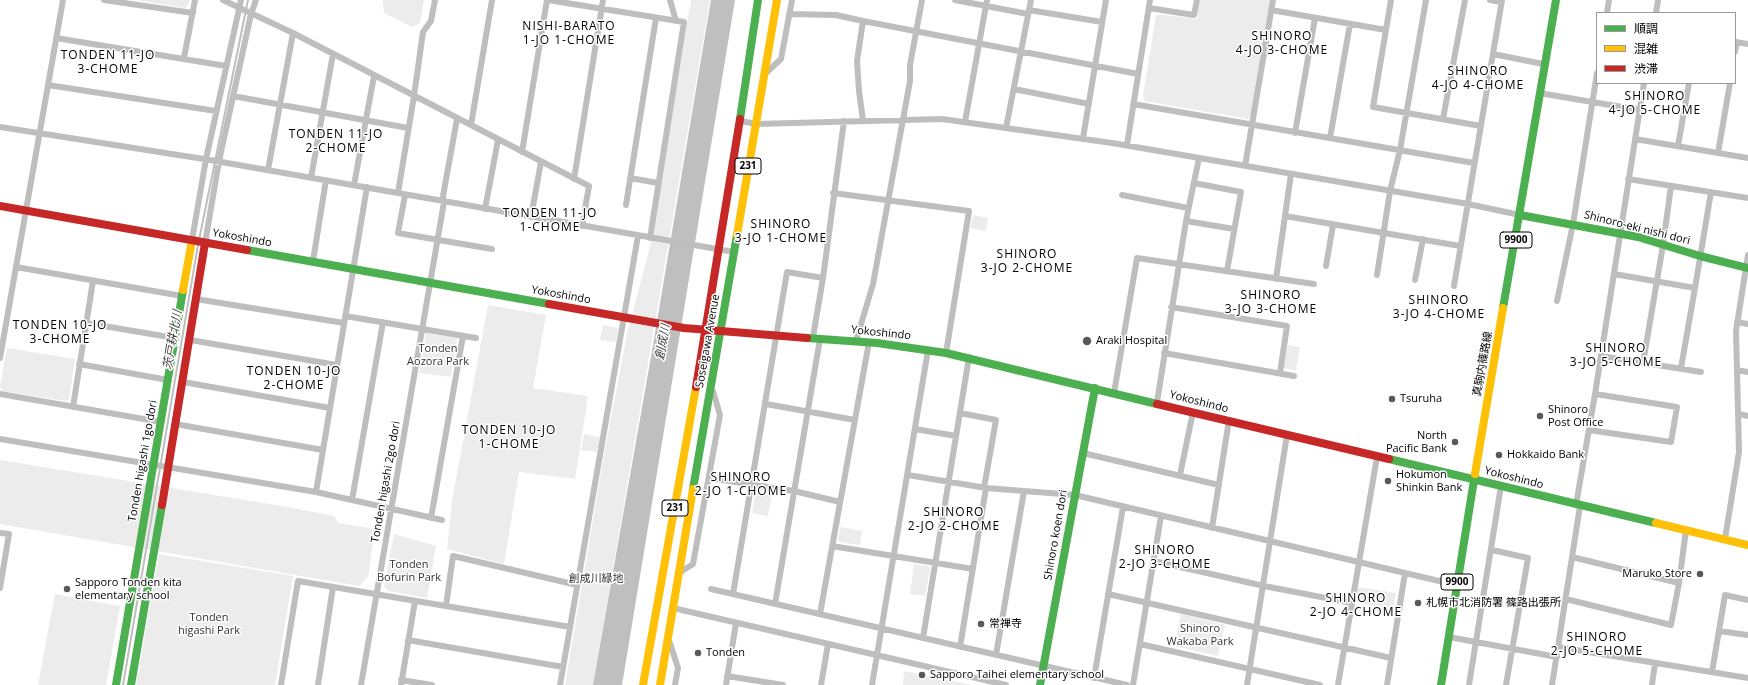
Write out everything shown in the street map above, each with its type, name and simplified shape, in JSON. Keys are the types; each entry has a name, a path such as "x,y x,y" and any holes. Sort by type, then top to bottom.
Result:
{"main road":[{"name":"Soseigawa Avenue","path":"643,685 706,331 741,121 758,0"},
{"name":"Soseigawa Avenue","path":"660,685 777,0"},
{"name":"真駒内篠路線","path":"1441,685 1456,585 1520,215 1519,209 1556,0"},
{"name":"Yokoshindo","path":"0,206 684,328 706,331 869,342 946,353 1156,402 1377,457 1475,479 1748,545"},
{"name":"Shinoro-eki nishi dori","path":"1520,215 1620,234 1747,268"},
{"name":"Tonden higashi 1go dori","path":"116,685 156,465 161,422 182,296 199,242"},
{"path":"131,685 190,340 196,299 199,242"},
{"name":"Shinoro koen dori","path":"1040,685 1095,388"}],"street":[{"path":"0,358 63,0"},
{"path":"104,0 192,13"},
{"path":"184,58 195,0"},
{"path":"223,0 293,33 589,186 582,226"},
{"path":"199,242 213,160 233,96 245,11 241,0"},
{"path":"199,242 213,160 216,111 226,66 245,11 256,0"},
{"path":"435,0 431,21 423,32 408,128 398,233 492,249"},
{"path":"471,125 492,0"},
{"path":"522,152 547,0 684,22 650,238"},
{"path":"574,179 603,0"},
{"path":"670,0 676,21"},
{"path":"764,75 781,59 792,0"},
{"path":"856,341 873,284 910,81 910,65 922,0"},
{"path":"955,0 986,3 1029,12 1102,22"},
{"path":"1006,128 1031,0"},
{"path":"1083,138 1106,0"},
{"path":"1127,145 1150,0"},
{"path":"1149,8 1194,15 1197,0"},
{"path":"1245,166 1273,0"},
{"path":"1391,0 1373,106 1481,126"},
{"path":"1377,275 1390,191 1400,150 1426,0"},
{"path":"1443,119 1465,0"},
{"path":"1454,286 1502,1 1490,0"},
{"path":"1607,12 1609,0"},
{"path":"1656,12 1658,0"},
{"path":"965,122 986,3"},
{"path":"1271,10 1386,30"},
{"path":"790,14 836,15 1138,74"},
{"path":"626,205 656,18"},
{"path":"1295,133 1314,18"},
{"path":"863,21 857,61 863,121"},
{"path":"1330,138 1350,24"},
{"path":"268,170 293,33"},
{"path":"56,38 226,66"},
{"path":"1736,42 1748,44"},
{"path":"311,178 333,54"},
{"path":"1493,54 1544,64"},
{"path":"354,185 374,76"},
{"path":"1557,301 1573,224 1596,79"},
{"path":"1552,685 1566,599 1589,430 1644,84"},
{"path":"1678,146 1689,84"},
{"path":"1718,153 1730,84"},
{"path":"48,85 216,111"},
{"path":"1014,89 1089,104"},
{"path":"1539,93 1640,110"},
{"path":"233,96 408,128"},
{"path":"1133,104 1474,163"},
{"name":"Tonden higashi 2go dori","path":"361,685 431,283 444,202 443,196 457,119"},
{"path":"741,121 756,124 942,119 1127,145 1468,204 1520,215"},
{"path":"775,604 807,412 833,193 844,121"},
{"path":"0,127 213,160 734,252"},
{"path":"1635,139 1748,158"},
{"path":"485,209 498,140"},
{"path":"1156,402 1178,264 1199,158"},
{"path":"531,217 541,162"},
{"path":"1276,279 1291,174"},
{"path":"630,178 658,182"},
{"path":"1628,179 1748,198"},
{"path":"313,261 326,180"},
{"path":"1194,183 1241,192 1227,272"},
{"path":"1643,363 1663,245 1671,186"},
{"path":"316,492 367,187"},
{"path":"1681,368 1711,192"},
{"path":"833,193 969,211 946,353"},
{"path":"1122,194 1188,208"},
{"path":"1285,216 1460,246"},
{"path":"1186,221 1234,229"},
{"path":"1326,266 1333,225"},
{"path":"560,685 625,318 638,236"},
{"path":"1416,280 1422,239"},
{"path":"1725,539 1739,452 1737,322 1748,255"},
{"path":"1114,392 1137,258 1314,284"},
{"path":"16,267 182,296"},
{"path":"733,594 787,272 823,278"},
{"path":"1614,274 1695,288"},
{"path":"72,407 93,281"},
{"path":"196,299 344,323"},
{"path":"1171,307 1287,326 1280,373"},
{"path":"345,316 476,338"},
{"path":"352,500 383,322"},
{"path":"1737,322 1748,324"},
{"path":"86,323 175,338"},
{"path":"432,518 463,336"},
{"path":"190,340 337,366"},
{"path":"820,614 869,342"},
{"path":"872,685 883,629 928,350"},
{"path":"1164,353 1294,376"},
{"path":"1601,356 1701,372"},
{"path":"923,638 969,358"},
{"path":"79,364 168,380"},
{"path":"1737,370 1748,372"},
{"path":"183,382 330,408"},
{"path":"679,573 692,564 720,415 711,386"},
{"path":"0,394 161,422"},
{"path":"1589,430 1671,442 1677,407 1595,394"},
{"path":"766,404 855,420"},
{"path":"1180,476 1193,412"},
{"path":"960,413 996,420 960,647"},
{"path":"1739,414 1748,416"},
{"path":"1212,528 1229,420"},
{"path":"175,424 323,450"},
{"path":"915,429 956,436"},
{"path":"1247,685 1287,435"},
{"path":"0,439 316,492 442,520"},
{"path":"1083,452 1219,485"},
{"path":"1338,685 1377,457"},
{"path":"908,475 985,488 1075,495 1456,585"},
{"path":"709,478 794,491 840,502"},
{"path":"1469,685 1492,550 1501,486"},
{"path":"996,655 1024,491"},
{"path":"1094,678 1123,506"},
{"path":"1133,685 1161,516"},
{"path":"1566,599 1671,625 1679,583 1686,530"},
{"path":"0,533 9,534 0,588"},
{"path":"832,546 973,569"},
{"path":"1492,550 1528,558 1506,685"},
{"path":"446,606 453,556 577,585"},
{"path":"1572,557 1679,583"},
{"path":"1154,561 1264,586 1352,603"},
{"path":"1387,685 1405,573"},
{"path":"281,685 298,581 570,627"},
{"path":"318,685 333,587"},
{"path":"711,589 1126,685"},
{"path":"1108,594 1391,658"},
{"path":"1712,672 1725,595 1748,600"},
{"path":"415,601 401,682 432,685"},
{"path":"673,608 1006,685"},
{"path":"726,685 736,623"},
{"path":"1719,631 1748,635"},
{"path":"668,638 678,668 675,685"},
{"path":"1449,638 1557,657"},
{"path":"408,640 563,667"},
{"path":"822,685 828,644"},
{"path":"1140,644 1320,685"},
{"path":"1558,647 1748,678"},
{"path":"1652,685 1655,663"},
{"path":"727,676 783,685"}],"green space":[{"path":"136,0 190,0 186,8"},
{"path":"383,0 424,0 420,23 413,27 384,13"},
{"name":"創成川緑地","path":"691,0 710,0 593,685 565,685 605,449 628,330 651,243"},
{"path":"1200,0 1270,0 1251,117 1248,119 1144,101 1143,96 1156,15 1197,19"},
{"path":"973,215 988,218 986,231 970,228"},
{"path":"488,305 546,315 533,388 588,396 575,479 519,472 504,564 447,549 452,501"},
{"path":"603,325 618,328 616,342 600,340"},
{"name":"Tonden Aozora Park","path":"426,333 457,338 451,377 419,373"},
{"path":"1288,345 1300,347 1296,370 1283,368"},
{"path":"7,348 75,359 69,399 66,401 2,391 0,386"},
{"path":"584,434 600,437 597,452 581,450"},
{"path":"0,460 282,506 334,516 338,523 375,529 368,577 359,586 0,524"},
{"path":"758,492 772,494 768,516 752,513 755,494"},
{"path":"840,527 862,531 860,545 840,542 838,540"},
{"name":"Tonden Bofurin Park","path":"394,534 436,546 427,598 388,591 384,587"},
{"name":"Tonden higashi Park","path":"159,554 293,576 275,685 136,685"},
{"path":"914,564 928,566 930,569 925,596 910,594"},
{"path":"1358,587 1396,593 1393,609 1355,602"},
{"path":"55,594 120,606 106,685 38,685"},
{"name":"Shinoro Wakaba Park","path":"1181,614 1225,625 1218,656 1174,646"},
{"path":"904,671 973,685 903,685"}],"water":[{"name":"創成川","path":"711,0 735,0 622,685 593,685 652,351"}],"waterway":[{"name":"茨戸耕北川","path":"199,240 248,0"},
{"name":"茨戸耕北川","path":"123,685 198,245"}],"traffic: fast":[{"path":"740,119 758,0"},
{"path":"1503,308 1556,0"},
{"path":"1520,215 1638,237 1700,256 1748,268"},
{"path":"693,489 737,235"},
{"path":"247,250 549,304"},
{"path":"116,685 183,290"},
{"path":"807,338 877,343 946,353 1157,404"},
{"path":"1040,685 1095,388"},
{"path":"1389,459 1656,523"},
{"path":"1441,685 1475,474"},
{"path":"131,685 162,505"}],"traffic: slow":[{"path":"737,235 777,0"},
{"path":"183,290 192,240"},
{"path":"1475,474 1503,308"},
{"path":"643,685 696,387"},
{"path":"660,685 693,489"},
{"path":"1656,523 1748,545"}],"traffic: jam":[{"path":"696,387 740,119"},
{"path":"0,206 247,250"},
{"path":"162,505 205,243"},
{"path":"549,304 684,328 807,338"},
{"path":"1157,404 1389,459"}],"place":[{"name":"Araki Hospital","path":"1087,341"},
{"name":"Tsuruha","path":"1392,399"},
{"name":"Shinoro Post Office","path":"1540,416"},
{"name":"North Pacific Bank","path":"1455,442"},
{"name":"Hokkaido Bank","path":"1499,455"},
{"name":"Hokumon Shinkin Bank","path":"1388,481"},
{"name":"Maruko Store","path":"1700,574"},
{"name":"Sapporo Tonden kita elementary school","path":"67,589"},
{"name":"札幌市北消防署 篠路出張所","path":"1418,603"},
{"name":"常禅寺","path":"981,624"},
{"name":"Tonden","path":"698,653"},
{"name":"Sapporo Taihei elementary school","path":"922,675"}],"district":[{"name":"NISHI-BARATO 1-JO 1-CHOME","path":"569,34"},
{"name":"SHINORO 4-JO 3-CHOME","path":"1282,44"},
{"name":"TONDEN 11-JO 3-CHOME","path":"108,63"},
{"name":"SHINORO 4-JO 4-CHOME","path":"1478,79"},
{"name":"SHINORO 4-JO 5-CHOME","path":"1655,104"},
{"name":"TONDEN 11-JO 2-CHOME","path":"336,142"},
{"name":"TONDEN 11-JO 1-CHOME","path":"550,221"},
{"name":"SHINORO 3-JO 1-CHOME","path":"781,232"},
{"name":"SHINORO 3-JO 2-CHOME","path":"1027,262"},
{"name":"SHINORO 3-JO 3-CHOME","path":"1271,303"},
{"name":"SHINORO 3-JO 4-CHOME","path":"1439,308"},
{"name":"TONDEN 10-JO 3-CHOME","path":"60,333"},
{"name":"SHINORO 3-JO 5-CHOME","path":"1616,356"},
{"name":"TONDEN 10-JO 2-CHOME","path":"294,379"},
{"name":"TONDEN 10-JO 1-CHOME","path":"509,438"},
{"name":"SHINORO 2-JO 1-CHOME","path":"741,485"},
{"name":"SHINORO 2-JO 2-CHOME","path":"954,520"},
{"name":"SHINORO 2-JO 3-CHOME","path":"1165,558"},
{"name":"SHINORO 2-JO 4-CHOME","path":"1356,606"},
{"name":"SHINORO 2-JO 5-CHOME","path":"1597,645"}]}
